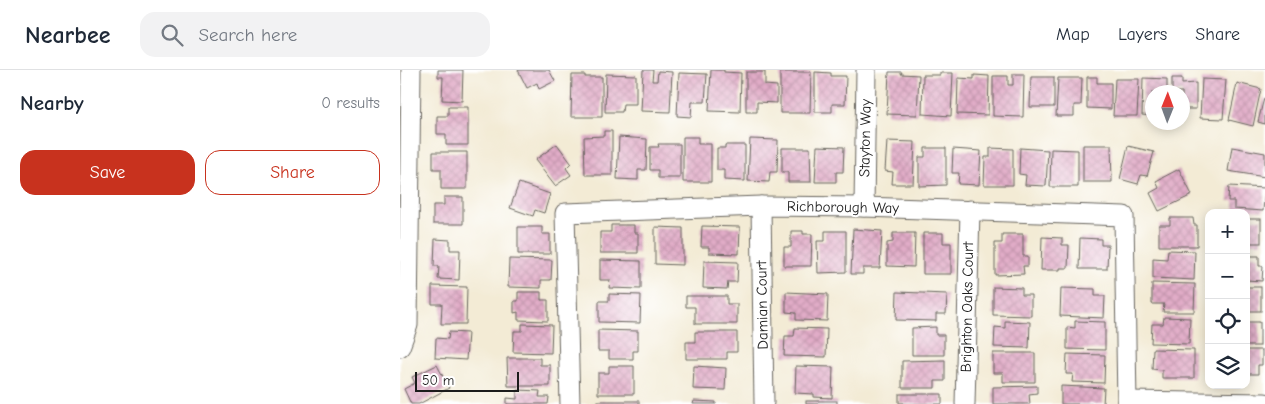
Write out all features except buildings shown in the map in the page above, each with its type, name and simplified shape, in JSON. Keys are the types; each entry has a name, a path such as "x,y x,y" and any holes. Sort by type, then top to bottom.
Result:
{"street":[{"path":"400,347 408,325 405,111 411,70"},
{"name":"Stayton Way","path":"864,206 866,70"},
{"name":"Richborough Way","path":"570,404 565,213 761,206 864,206 1124,216 1127,402"},
{"name":"Damian Court","path":"761,206 764,403"},
{"name":"Brighton Oaks Court","path":"965,404 970,210"},
{"path":"1127,402 1265,403"}]}
